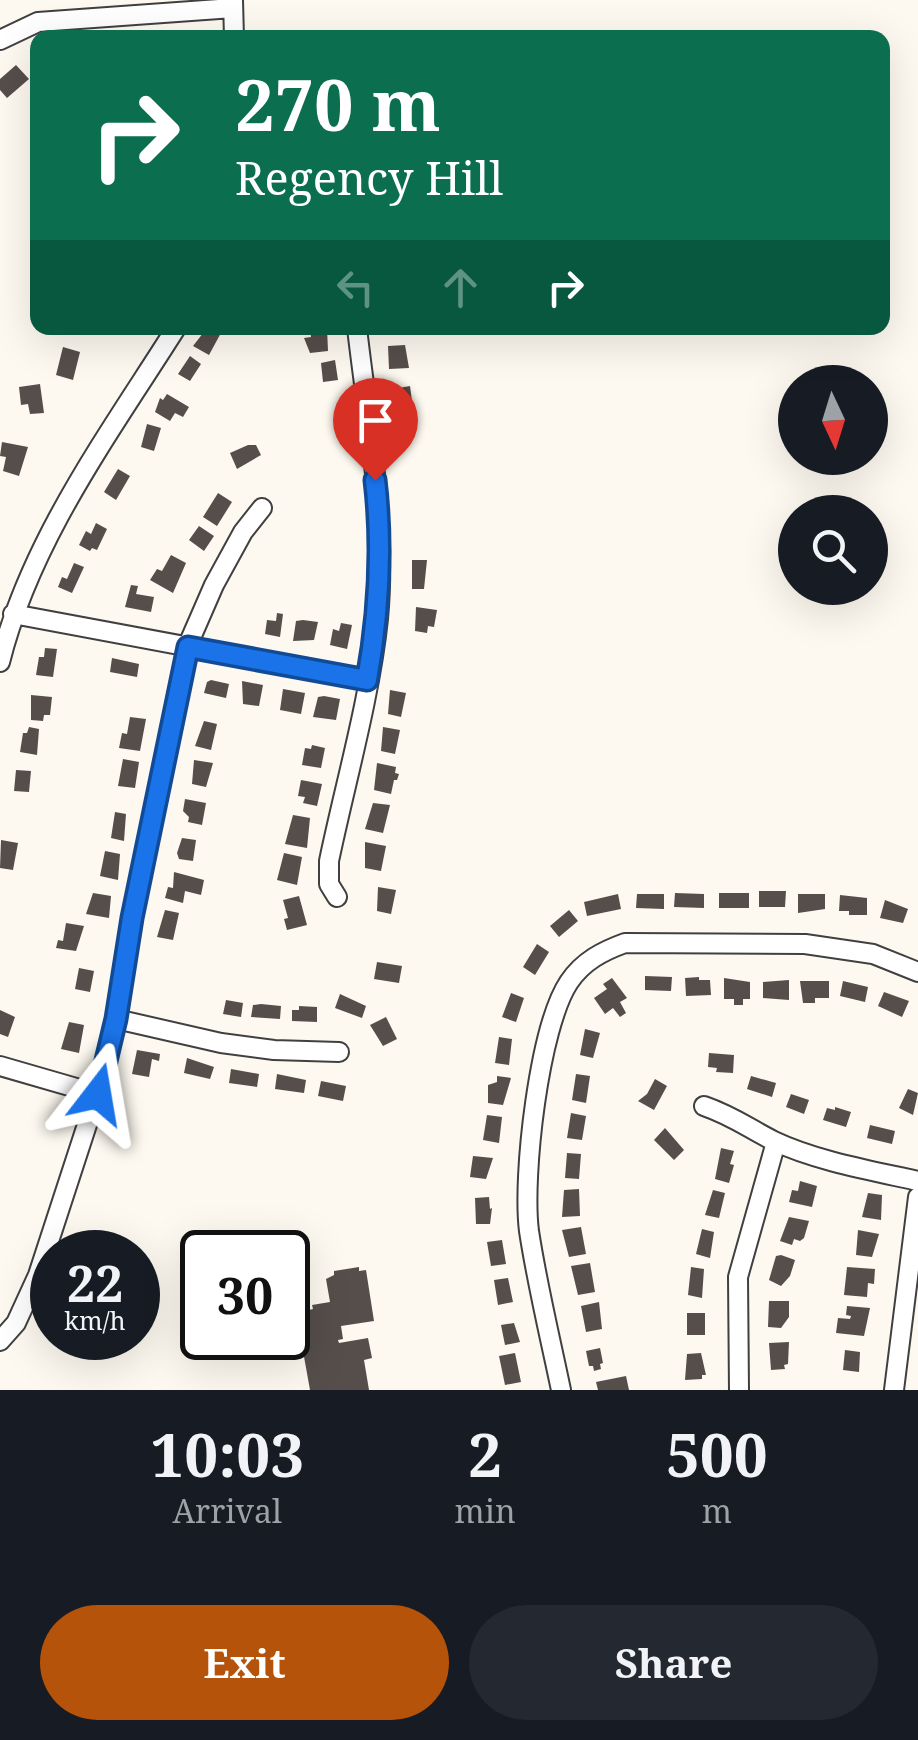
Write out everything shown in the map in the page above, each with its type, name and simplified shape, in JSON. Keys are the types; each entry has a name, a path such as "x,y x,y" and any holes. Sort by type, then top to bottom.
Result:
{"street":[{"path":"0,40 38,22 233,4 234,30"},
{"path":"0,662 12,614 48,534 172,335"},
{"path":"337,897 329,884 329,861 378,620 379,518 358,335"},
{"path":"0,1341 16,1323 38,1275 98,1094 188,647 214,585 243,532 262,508"},
{"path":"12,614 367,680"},
{"path":"561,1390 529,1228 529,1174 553,1012 571,979 598,953 625,944 805,944 872,954 918,972"},
{"path":"116,1019 238,1045 339,1052"},
{"path":"0,1066 98,1094"},
{"path":"704,1106 734,1116 776,1142 864,1170 918,1181"},
{"path":"739,1390 738,1277 776,1142"},
{"path":"894,1390 918,1197"}],"building":[{"path":"16,65 29,79 7,98 0,90 0,79"},
{"path":"202,335 220,335 209,355 193,346"},
{"path":"327,335 328,351 310,353 304,338"},
{"path":"405,345 409,368 389,369 388,346"},
{"path":"63,347 80,352 73,380 56,375"},
{"path":"190,356 201,364 190,381 178,374"},
{"path":"335,360 338,380 323,382 321,363"},
{"path":"40,384 44,413 30,414 28,404 21,405 19,387"},
{"path":"410,386 413,409 396,412 393,389"},
{"path":"167,394 189,407 183,417 175,413 170,421 155,412 160,398 163,400"},
{"path":"147,424 161,428 154,451 141,447"},
{"path":"2,442 28,447 19,476 3,471 6,457 0,456"},
{"path":"256,445 261,455 237,469 230,453"},
{"path":"118,469 130,476 116,500 104,492"},
{"path":"218,493 232,502 217,526 203,517"},
{"path":"96,523 107,529 97,550 90,551 79,545 86,531 91,534"},
{"path":"199,526 214,536 204,551 189,540"},
{"path":"171,555 186,563 173,593 150,580 157,569 162,571"},
{"path":"412,560 427,560 424,589 412,589"},
{"path":"74,563 84,567 72,593 58,587 62,577 67,579"},
{"path":"131,585 138,586 136,594 154,597 151,612 125,607"},
{"path":"416,607 437,610 434,627 428,626 427,633 415,631"},
{"path":"277,613 283,614 280,637 265,634 267,620 276,621"},
{"path":"296,621 318,622 314,640 293,641"},
{"path":"341,623 352,625 347,649 330,645 333,629 339,631"},
{"path":"45,648 57,649 53,677 36,675"},
{"path":"112,658 139,664 137,677 110,672"},
{"path":"211,680 229,684 226,698 204,693"},
{"path":"242,681 263,685 259,706 243,704"},
{"path":"283,689 305,693 301,714 280,710"},
{"path":"390,690 406,693 401,717 388,714"},
{"path":"31,695 52,697 50,715 44,715 43,721 31,720"},
{"path":"318,697 340,699 336,720 313,717"},
{"path":"130,717 146,719 140,751 119,748"},
{"path":"204,721 217,724 211,750 195,746"},
{"path":"29,727 39,729 37,755 20,752 23,733"},
{"path":"383,727 400,730 395,754 381,751"},
{"path":"312,745 325,748 321,768 302,765 305,748 311,749"},
{"path":"123,759 139,762 135,788 118,786"},
{"path":"194,760 213,763 206,787 192,784"},
{"path":"377,763 396,767 395,773 399,774 391,794 374,790"},
{"path":"16,770 31,771 29,792 14,791"},
{"path":"301,780 322,784 317,806 303,803 305,797 298,796"},
{"path":"185,799 206,803 202,825 188,822 183,811"},
{"path":"373,803 390,805 383,833 365,829"},
{"path":"115,812 126,814 124,841 111,838"},
{"path":"293,815 310,818 307,848 285,844"},
{"path":"182,838 196,840 193,861 179,859"},
{"path":"1,840 18,843 13,870 0,868"},
{"path":"365,842 386,846 381,871 365,868"},
{"path":"105,851 120,854 118,880 100,876"},
{"path":"284,853 302,857 297,885 277,880"},
{"path":"174,872 204,880 201,895 185,891 183,903 165,898 168,887 173,888"},
{"path":"378,887 396,890 391,914 377,911"},
{"path":"759,891 786,891 785,907 759,907"},
{"path":"93,893 111,896 109,918 86,914"},
{"path":"675,893 704,894 704,908 674,907"},
{"path":"719,893 749,893 749,908 719,908"},
{"path":"618,894 621,909 587,916 584,902"},
{"path":"637,894 664,894 664,909 636,908"},
{"path":"798,894 825,894 825,909 798,913"},
{"path":"840,895 867,898 867,915 839,911"},
{"path":"299,896 307,925 287,930 283,900"},
{"path":"885,900 908,909 903,923 880,918"},
{"path":"165,910 179,913 173,940 157,937"},
{"path":"569,910 578,921 559,937 550,926"},
{"path":"66,923 84,926 76,951 56,948 58,940 63,941"},
{"path":"537,944 549,952 535,975 523,967"},
{"path":"377,962 402,966 399,983 374,979"},
{"path":"79,968 94,971 90,992 75,989"},
{"path":"645,976 672,977 671,991 645,990"},
{"path":"612,978 627,998 620,1002 626,1013 620,1017 613,1008 605,1014 594,998 607,989 603,984"},
{"path":"685,978 710,980 711,995 686,996"},
{"path":"724,978 750,982 750,999 743,999 743,1005 734,1005 734,999 724,999"},
{"path":"789,980 789,1000 763,998 763,982"},
{"path":"800,981 829,981 829,998 803,1003"},
{"path":"843,981 868,987 865,1002 840,996"},
{"path":"884,992 909,1001 902,1017 878,1006"},
{"path":"511,993 524,998 516,1022 502,1017"},
{"path":"340,994 366,1006 362,1018 335,1008"},
{"path":"226,1000 243,1003 241,1017 223,1014"},
{"path":"253,1005 281,1006 280,1019 251,1017"},
{"path":"299,1006 317,1007 317,1022 292,1021 292,1010 299,1010"},
{"path":"0,1010 15,1017 8,1037 0,1034"},
{"path":"386,1017 397,1039 383,1046 370,1025"},
{"path":"69,1022 84,1025 79,1053 61,1049"},
{"path":"585,1029 600,1033 593,1058 580,1055"},
{"path":"499,1037 512,1039 509,1065 495,1063"},
{"path":"137,1050 160,1054 159,1061 152,1059 149,1077 132,1074"},
{"path":"709,1053 734,1055 733,1073 708,1067"},
{"path":"187,1058 214,1067 210,1079 184,1073"},
{"path":"231,1069 259,1074 257,1087 229,1083"},
{"path":"277,1074 306,1080 304,1093 275,1089"},
{"path":"576,1074 590,1076 586,1103 572,1100"},
{"path":"497,1076 511,1078 503,1105 488,1103 488,1085 497,1082"},
{"path":"751,1076 776,1083 772,1097 747,1089"},
{"path":"655,1079 667,1086 654,1110 638,1101"},
{"path":"321,1081 346,1086 343,1101 318,1096"},
{"path":"908,1089 918,1093 913,1115 899,1108"},
{"path":"791,1094 809,1100 804,1114 786,1107"},
{"path":"827,1108 851,1112 846,1127 823,1120"},
{"path":"571,1113 586,1116 582,1140 567,1138"},
{"path":"487,1115 502,1117 499,1143 483,1140"},
{"path":"870,1125 895,1131 892,1144 867,1138"},
{"path":"665,1128 684,1150 674,1160 654,1140"},
{"path":"721,1148 734,1151 729,1183 715,1179"},
{"path":"567,1153 581,1154 579,1179 565,1178"},
{"path":"473,1156 493,1158 486,1179 470,1177"},
{"path":"800,1181 817,1186 812,1207 789,1202"},
{"path":"579,1189 580,1216 562,1217 564,1190"},
{"path":"713,1190 725,1193 719,1218 705,1215"},
{"path":"868,1193 882,1195 881,1220 862,1217"},
{"path":"489,1197 490,1224 476,1224 475,1198"},
{"path":"789,1217 809,1221 804,1238 794,1239 792,1245 780,1241"},
{"path":"581,1227 586,1254 569,1257 562,1230"},
{"path":"702,1229 714,1232 710,1258 696,1254"},
{"path":"858,1230 879,1234 872,1257 856,1255"},
{"path":"502,1240 506,1264 491,1266 487,1242"},
{"path":"776,1256 795,1260 790,1276 781,1286 769,1280"},
{"path":"590,1263 595,1292 578,1295 571,1266"},
{"path":"359,1267 359,1271 366,1270 374,1321 341,1326 343,1339 338,1340 339,1343 368,1338 372,1358 364,1360 369,1390 310,1390 305,1360 310,1360 310,1310 312,1305 330,1302 326,1279 334,1271"},
{"path":"691,1267 704,1269 702,1298 688,1295"},
{"path":"847,1267 875,1269 874,1284 868,1283 867,1297 844,1295"},
{"path":"508,1278 513,1302 498,1305 494,1280"},
{"path":"769,1301 789,1301 789,1317 781,1328 768,1327"},
{"path":"599,1302 602,1329 586,1332 581,1306"},
{"path":"847,1306 870,1308 864,1336 836,1333 838,1318 850,1319"},
{"path":"687,1313 705,1313 705,1335 687,1335"},
{"path":"514,1323 520,1342 505,1345 501,1325"},
{"path":"789,1342 785,1369 771,1370 769,1343"},
{"path":"600,1348 603,1363 601,1369 594,1371 586,1351"},
{"path":"845,1350 860,1352 859,1372 843,1370"},
{"path":"515,1353 521,1382 505,1385 499,1356"},
{"path":"701,1353 706,1375 685,1380 687,1354"},
{"path":"626,1376 629,1390 598,1390 596,1382"}],"route":[{"path":"98,1094 188,647 367,680 378,620 379,518 375,480"}]}
